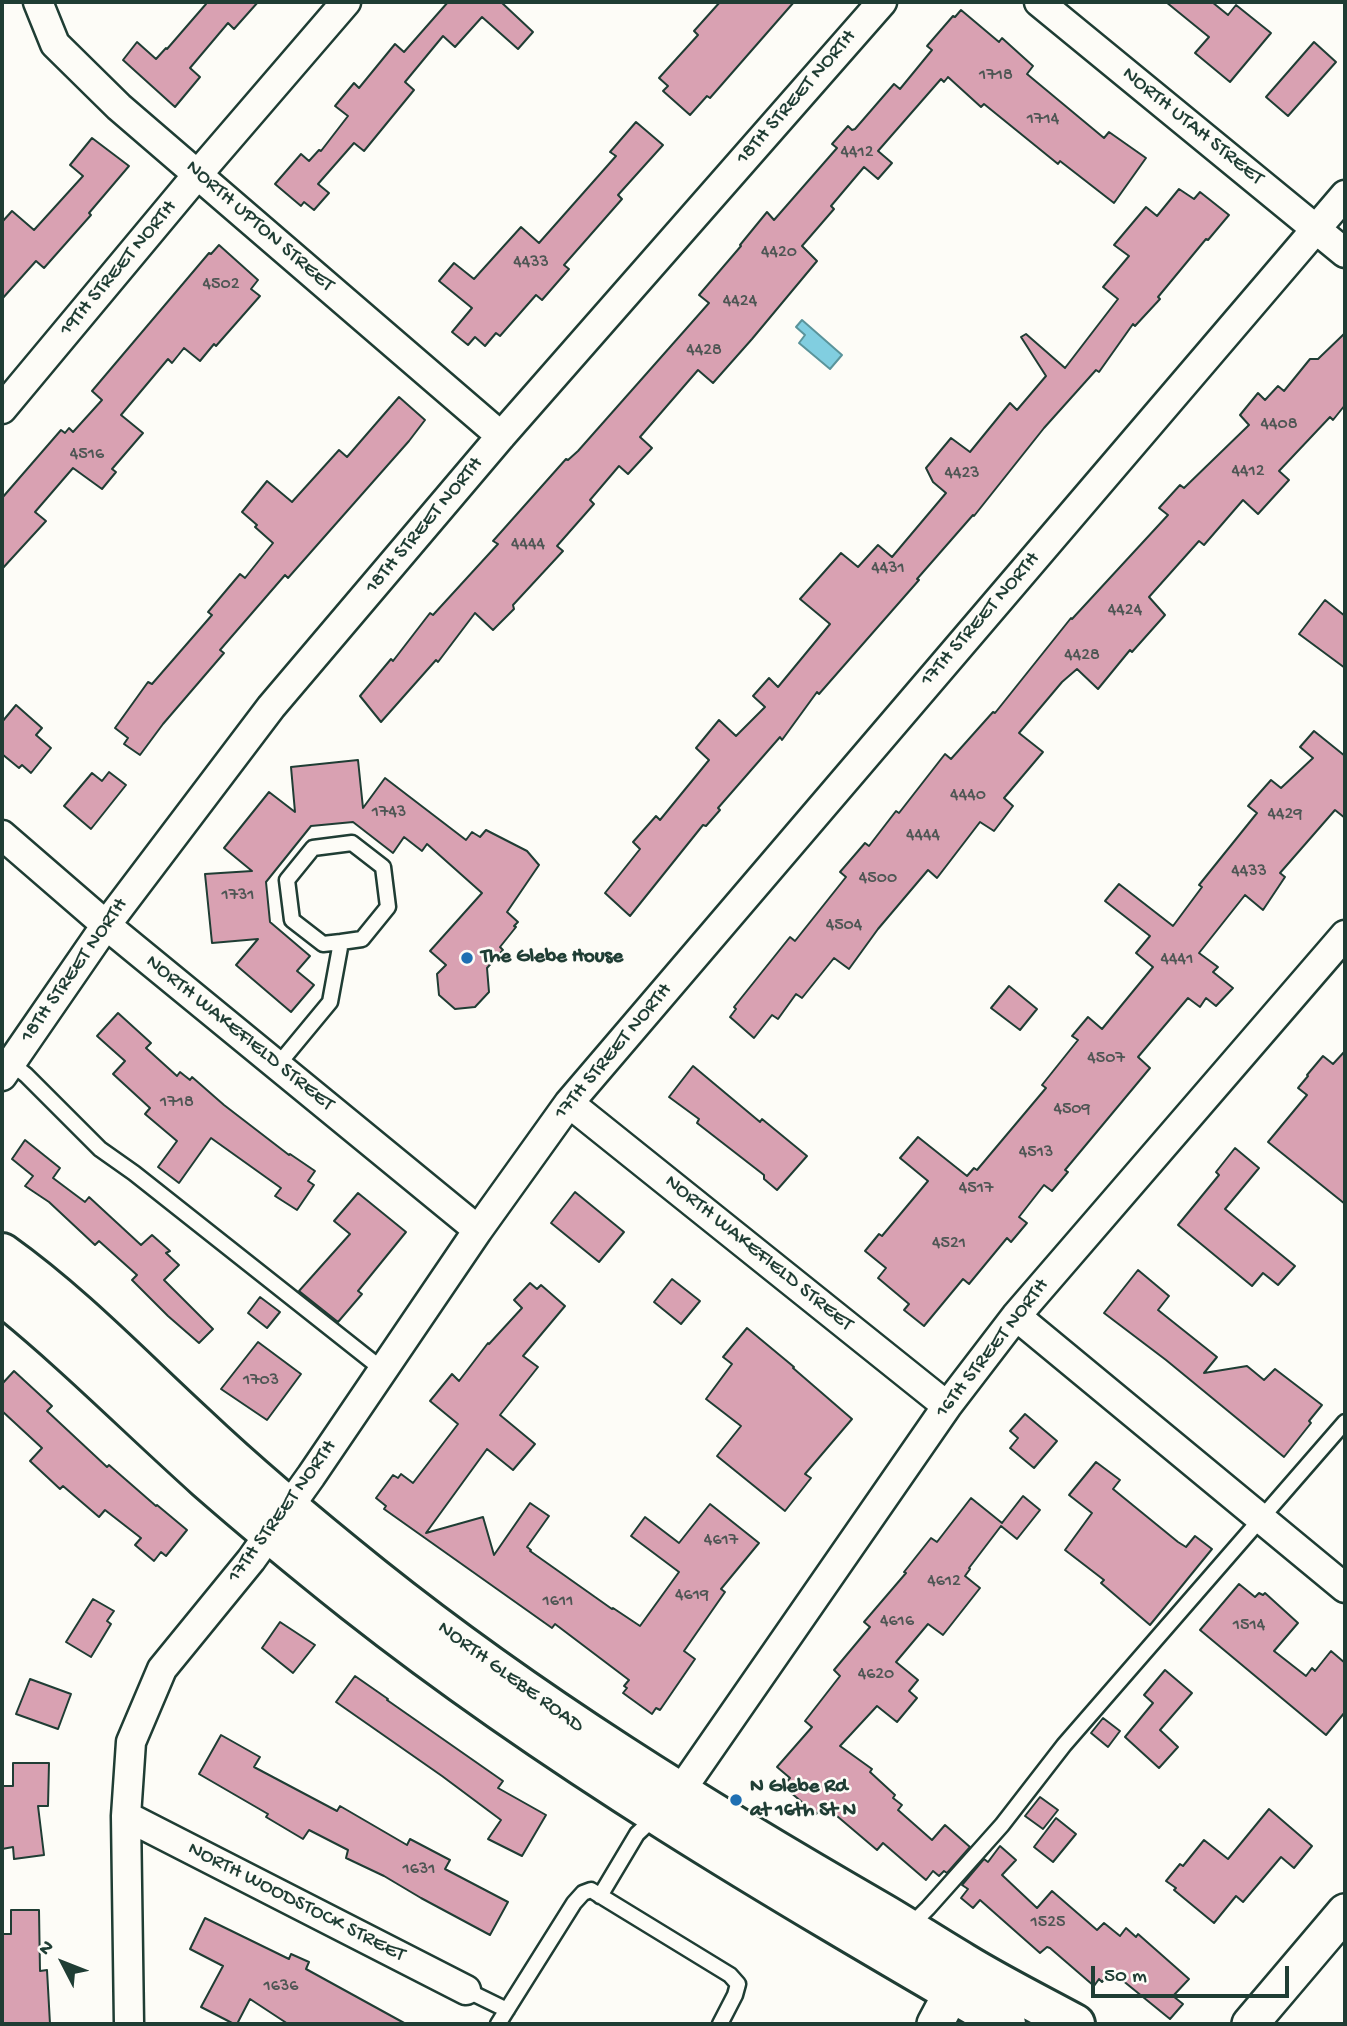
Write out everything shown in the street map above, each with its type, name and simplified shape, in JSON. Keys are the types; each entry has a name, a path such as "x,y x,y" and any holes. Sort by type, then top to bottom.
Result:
{"main road":[{"name":"NORTH GLEBE ROAD","path":"2,1253 67,1306 228,1455 279,1520 356,1604 470,1690 572,1761 668,1805 908,1928 951,1994 1075,2024"},
{"name":"NORTH GLEBE ROAD","path":"2,1295 45,1329 199,1472 279,1520"},
{"name":"NORTH GLEBE ROAD","path":"668,1805 951,1994 1006,2024"}],"street":[{"name":"NORTH UPTON STREET","path":"38,2 55,44 119,107 501,436"},
{"name":"19TH STREET NORTH","path":"2,409 346,2"},
{"name":"18TH STREET NORTH","path":"6,1070 106,925 271,707 501,436 882,2"},
{"name":"NORTH UTAH STREET","path":"1039,2 1345,253"},
{"name":"17TH STREET NORTH","path":"129,2024 126,1816 131,1742 162,1669 251,1560 478,1230 569,1103 1345,195"},
{"name":"NORTH WAKEFIELD STREET","path":"2,835 106,925 478,1230"},
{"name":"16TH STREET NORTH","path":"668,1805 947,1406 1016,1316 1345,935"},
{"name":"NORTH WAKEFIELD STREET","path":"569,1103 947,1406"},
{"path":"1016,1316 1345,1588"},
{"name":"NORTH WOODSTOCK STREET","path":"126,1816 466,1990"},
{"path":"1251,2024 1345,1912"}],"lane":[{"path":"352,843 383,867 388,906 362,939 341,942 323,944 292,920 287,880 313,848 352,843"},
{"path":"277,1066 330,1002 341,942"},
{"path":"6,1070 26,1075 100,1149 383,1370"},
{"path":"908,1928 1002,1825 1064,1745 1345,1422"},
{"path":"600,1896 638,1834 668,1805"},
{"path":"498,2024 573,1903 583,1892 590,1890 730,1975 738,1984 720,2024"},
{"path":"466,1990 507,2010"}],"water":[{"path":"802,320 842,355 830,369 799,343 805,335 796,327"}],"building":[{"path":"204,2 258,2 234,29 228,23 190,68 200,77 175,107 123,60 137,42 156,59 206,4"},
{"path":"448,2 501,2 533,32 518,49 482,17 455,47 443,36 405,82 414,90 364,151 354,143 318,184 329,193 314,210 304,202 301,206 275,184 301,154 309,161 321,151 348,116 335,106 354,83 359,88 395,44 404,52"},
{"path":"720,2 794,2 710,98 707,96 690,115 663,91 668,86 659,78 698,35 694,31"},
{"path":"1166,2 1212,2 1228,15 1236,5 1271,33 1230,82 1195,53 1209,37"},
{"path":"961,10 999,42 1002,38 1033,66 1027,74 1104,138 1109,132 1146,158 1114,203 1060,161 1058,164 984,104 981,107 948,77 944,82 941,79 878,151 892,163 878,179 864,167 831,206 834,209 802,246 817,261 752,339 713,383 698,370 640,437 652,448 628,474 619,466 590,500 594,504 557,546 563,551 513,605 514,609 493,630 475,613 438,662 436,660 381,722 360,696 391,659 393,661 430,613 433,615 498,544 493,541 566,459 578,451 709,303 699,295 767,212 774,220 837,148 832,144 848,126 852,130 855,129 894,84 900,89 932,50 927,46"},
{"path":"1314,42 1336,62 1288,116 1266,97"},
{"path":"636,122 663,145 618,195 622,199 564,265 569,269 542,300 536,295 500,336 496,333 485,346 475,337 468,345 452,332 472,308 439,281 454,263 474,279 521,227 539,243 616,156 610,152"},
{"path":"92,138 129,166 89,213 91,215 44,268 36,261 2,299 2,222 12,211 34,230 83,176 70,165"},
{"path":"1179,189 1194,199 1200,192 1229,215 1158,297 1160,299 1135,326 1133,324 1099,372 1096,370 1044,428 974,516 917,579 919,580 819,694 817,692 782,740 780,737 718,808 720,810 706,826 703,825 630,916 605,893 640,849 633,842 656,816 660,820 709,760 696,748 719,720 736,736 765,707 753,696 769,678 778,687 830,624 800,599 841,553 858,567 878,545 892,557 946,493 933,482 926,468 951,438 970,452 1010,403 1017,410 1046,376 1021,337 1026,334 1065,368 1118,299 1103,287 1129,256 1114,245 1146,207 1157,216"},
{"path":"219,245 258,280 251,289 260,296 200,361 184,348 172,363 168,359 121,415 143,433 112,469 116,472 102,489 73,468 35,512 46,521 2,569 2,498 61,430 65,433 69,428 73,432 102,400 92,391 209,253"},
{"path":"1345,333 1345,405 1333,420 1330,417 1279,471 1289,480 1258,514 1243,500 1204,545 1199,541 1149,597 1165,615 1132,652 1130,650 1098,689 1077,669 1062,682 1019,733 1043,752 1004,798 1013,806 994,831 980,822 937,878 928,870 878,929 849,969 834,958 802,998 796,994 778,1019 772,1015 754,1038 730,1017 736,1009 734,1007 790,937 795,941 846,877 840,872 865,843 869,846 896,811 899,813 945,754 951,759 993,712 995,713 1071,618 1168,515 1159,508 1180,485 1184,488 1249,425 1240,415 1258,393 1265,400 1278,386 1284,391 1310,359 1318,359"},
{"path":"399,397 425,420 409,441 288,578 285,575 220,650 224,653 140,755 124,744 128,738 115,728 148,682 152,684 212,615 208,612 240,574 245,578 273,543 242,512 267,481 292,502 339,450 347,457"},
{"path":"1325,600 1345,616 1345,668 1299,634"},
{"path":"16,705 42,728 36,735 51,748 31,773 22,765 19,768 2,754 2,722"},
{"path":"1314,731 1345,756 1345,818 1335,810 1280,873 1285,877 1263,910 1245,895 1199,953 1218,967 1213,972 1233,988 1216,1006 1206,998 1200,1007 1188,998 1138,1057 1150,1068 1065,1170 1068,1172 1052,1191 1044,1185 1019,1217 1027,1223 1011,1242 1007,1238 969,1284 963,1279 924,1326 904,1310 909,1304 878,1278 886,1268 865,1251 879,1234 882,1236 928,1181 900,1158 918,1137 967,1176 974,1168 977,1170 1046,1088 1042,1085 1078,1040 1072,1036 1088,1017 1102,1029 1153,967 1136,953 1150,936 1105,901 1119,884 1173,926 1202,887 1199,885 1257,813 1248,806 1271,780 1281,788 1313,758 1300,747"},
{"path":"358,760 363,808 385,778 466,840 472,832 480,837 486,830 527,851 539,865 507,912 518,922 500,947 503,950 487,968 489,992 475,1007 455,1009 439,995 437,974 446,965 430,951 482,893 427,844 422,851 404,837 393,853 353,822 311,826 266,882 270,922 310,956 297,971 314,985 291,1012 236,965 258,939 212,943 205,874 252,871 224,848 269,792 295,812 291,767"},
{"path":"109,772 126,785 91,829 64,806 92,773 102,781"},
{"path":"1009,986 1037,1009 1020,1030 991,1008"},
{"path":"118,1013 151,1043 146,1048 177,1076 180,1072 190,1080 192,1077 289,1155 315,1171 308,1181 314,1185 297,1210 275,1196 281,1188 211,1138 179,1183 158,1167 177,1141 145,1114 150,1108 113,1074 125,1061 97,1036"},
{"path":"1345,1051 1345,1204 1268,1142 1307,1095 1298,1088 1323,1056 1333,1064"},
{"path":"693,1066 760,1122 762,1119 807,1156 777,1190 764,1179 764,1175 697,1123 699,1119 669,1097"},
{"path":"25,1140 60,1168 53,1178 85,1202 89,1197 141,1245 152,1235 170,1251 166,1253 179,1265 164,1280 213,1329 199,1343 132,1280 137,1275 99,1241 95,1245 49,1202 25,1186 33,1176 12,1159"},
{"path":"1235,1148 1259,1168 1225,1209 1295,1266 1278,1285 1263,1273 1252,1286 1178,1225 1219,1175 1216,1172"},
{"path":"575,1192 624,1232 599,1262 551,1223"},
{"path":"358,1193 406,1232 358,1291 362,1294 338,1322 299,1291 350,1234 334,1221"},
{"path":"1138,1270 1169,1296 1158,1310 1217,1357 1204,1373 1247,1366 1264,1380 1275,1369 1322,1405 1284,1457 1104,1313"},
{"path":"672,1279 700,1301 681,1324 654,1302"},
{"path":"530,1283 537,1289 541,1285 565,1306 523,1356 538,1367 500,1415 535,1444 513,1470 487,1449 426,1533 483,1517 494,1555 530,1503 549,1516 527,1547 530,1551 640,1626 679,1572 631,1536 645,1517 679,1543 710,1504 759,1543 721,1589 725,1592 684,1651 695,1659 660,1710 656,1708 652,1714 623,1693 629,1680 555,1624 552,1628 384,1509 386,1506 376,1498 393,1475 398,1478 401,1474 413,1483 458,1424 430,1401 452,1374 459,1381 488,1343 522,1308 514,1300"},
{"path":"260,1297 280,1312 267,1328 248,1313"},
{"path":"747,1328 852,1419 805,1474 811,1478 785,1511 717,1456 741,1426 706,1399 732,1364 723,1357"},
{"path":"258,1342 301,1374 267,1420 221,1389"},
{"path":"14,1371 52,1406 47,1411 107,1467 109,1465 187,1530 166,1556 161,1552 154,1561 135,1545 141,1538 105,1510 99,1517 63,1486 60,1489 30,1461 42,1448 2,1411 2,1384"},
{"path":"1025,1414 1057,1441 1034,1468 1010,1448 1018,1438 1010,1431"},
{"path":"1096,1462 1120,1480 1113,1489 1178,1542 1186,1547 1195,1536 1212,1549 1150,1625 1101,1583 1104,1580 1065,1550 1092,1513 1069,1495"},
{"path":"1023,1496 1040,1510 1017,1539 1001,1526 965,1576 980,1588 943,1635 928,1624 896,1662 918,1680 909,1691 917,1698 897,1722 877,1706 840,1746 872,1769 870,1772 902,1805 898,1810 932,1840 945,1825 970,1847 947,1873 944,1871 939,1876 933,1871 926,1880 883,1843 877,1850 824,1805 816,1814 783,1786 790,1778 777,1767 812,1727 805,1721 840,1676 834,1670 870,1627 864,1622 906,1573 904,1572 931,1538 937,1542 971,1498 1002,1523"},
{"path":"1239,1584 1255,1597 1259,1593 1265,1593 1298,1623 1274,1651 1306,1676 1312,1668 1315,1671 1331,1651 1345,1663 1345,1712 1326,1735 1200,1630"},
{"path":"93,1599 114,1611 107,1621 111,1624 91,1657 66,1642"},
{"path":"280,1622 315,1645 293,1673 262,1648"},
{"path":"1165,1670 1192,1693 1160,1730 1178,1747 1159,1768 1125,1737 1153,1703 1144,1695"},
{"path":"355,1676 503,1781 498,1788 546,1815 522,1856 488,1839 501,1820 336,1702"},
{"path":"30,1679 71,1694 58,1729 16,1714"},
{"path":"1103,1718 1120,1731 1108,1747 1091,1733"},
{"path":"221,1735 260,1757 254,1767 337,1811 340,1806 407,1845 410,1839 450,1860 445,1869 508,1902 490,1935 346,1858 348,1850 309,1830 303,1839 266,1817 268,1814 199,1774"},
{"path":"13,1763 49,1763 48,1806 38,1806 44,1855 14,1859 13,1847 2,1849 2,1786 13,1786"},
{"path":"1040,1797 1058,1810 1043,1829 1025,1816"},
{"path":"1269,1809 1312,1846 1294,1868 1281,1857 1243,1902 1236,1896 1214,1923 1166,1881 1180,1864 1183,1866 1204,1840 1228,1859"},
{"path":"1056,1818 1076,1834 1053,1862 1034,1847"},
{"path":"1000,1846 1016,1860 1002,1875 1037,1908 1052,1891 1097,1930 1104,1923 1120,1936 1126,1928 1136,1937 1138,1934 1189,1979 1173,1996 1183,2004 1170,2019 1111,1971 1102,1982 1099,1979 1094,1986 1050,1948 1047,1947 1040,1953 980,1900 973,1908 961,1898 968,1889 962,1885 984,1859 988,1862"},
{"path":"11,1910 39,1910 40,1971 47,1970 50,2024 2,2024 2,1934 11,1934"},
{"path":"205,1918 289,1959 291,1954 309,1962 306,1969 406,2024 288,2024 250,1999 237,2024 234,2024 201,2007 223,1966 190,1949"}],"place":[{"name":"The Glebe House","path":"467,958"},
{"name":"N Glebe Rd at 16th St N","path":"736,1800"}]}
